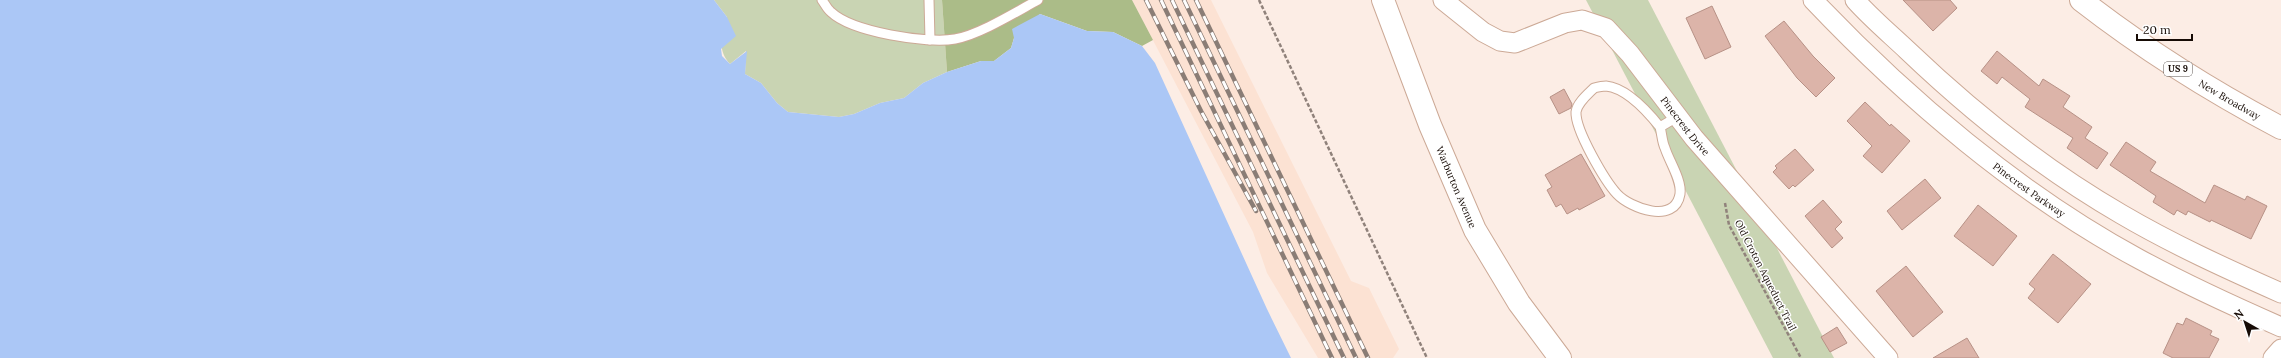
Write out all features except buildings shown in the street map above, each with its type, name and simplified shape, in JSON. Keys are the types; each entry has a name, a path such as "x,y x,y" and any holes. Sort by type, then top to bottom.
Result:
{"street":[{"name":"Warburton Avenue","path":"1383,0 1430,125 1475,230 1518,303 1560,358"},
{"name":"Pinecrest Drive","path":"1444,0 1483,32 1500,41 1515,43 1564,23 1582,20 1606,28 1626,48 1677,116 1725,173 1888,358"},
{"name":"Pinecrest Parkway","path":"1813,0 1892,78 2008,175 2087,228 2138,259 2228,304 2281,327"},
{"path":"1855,0 1945,86 2014,142 2121,214 2209,261 2281,293"},
{"name":"New Broadway","path":"2081,0 2164,60 2225,97 2281,128"},
{"path":"1997,165 2014,142"},
{"path":"2273,358 2281,349"}],"lane":[{"path":"822,0 831,12 844,20 871,30 930,40 956,39 997,22 1038,0"},
{"path":"929,0 930,40"},
{"path":"1606,86 1619,91 1634,101 1660,127 1664,147 1678,183 1680,195 1675,204 1667,211 1651,212 1631,204 1617,194 1595,162 1580,128 1576,112 1594,88 1606,86"},
{"path":"1660,127 1677,116"}],"path":[{"path":"1259,0 1427,358"},
{"name":"Old Croton Aqueduct Trail","path":"1725,173 1727,193 1725,201 1729,225 1800,358"}],"shaded area":[{"path":"1132,0 1211,0 1351,281 1369,288 1399,349 1393,358 1318,358 1267,273 1253,232"}],"green space":[{"path":"714,0 942,0 947,72 923,83 904,98 880,103 854,114 839,117 788,112 777,103 761,83 745,74 746,51 730,64 726,58 722,48 722,36 727,17"},
{"path":"942,0 1132,0 1153,40 1142,46 1113,32 1087,31 1040,14 1014,38 1011,48 994,61 981,61 947,72"},
{"path":"1586,0 1648,0 1834,358 1773,358"}],"water":[{"path":"0,0 714,0 727,17 736,36 721,49 722,56 730,64 747,51 745,74 761,83 777,103 788,112 839,117 854,114 880,103 904,98 923,83 947,72 981,61 994,61 1011,48 1014,38 1012,29 1040,14 1087,31 1113,32 1142,46 1155,63 1267,309 1291,358 0,358"}],"railway":[{"path":"1146,0 1201,111 1256,211"},
{"path":"1161,0 1332,358"},
{"path":"1172,0 1344,358"},
{"path":"1184,0 1356,358"},
{"path":"1196,0 1368,358"}]}
